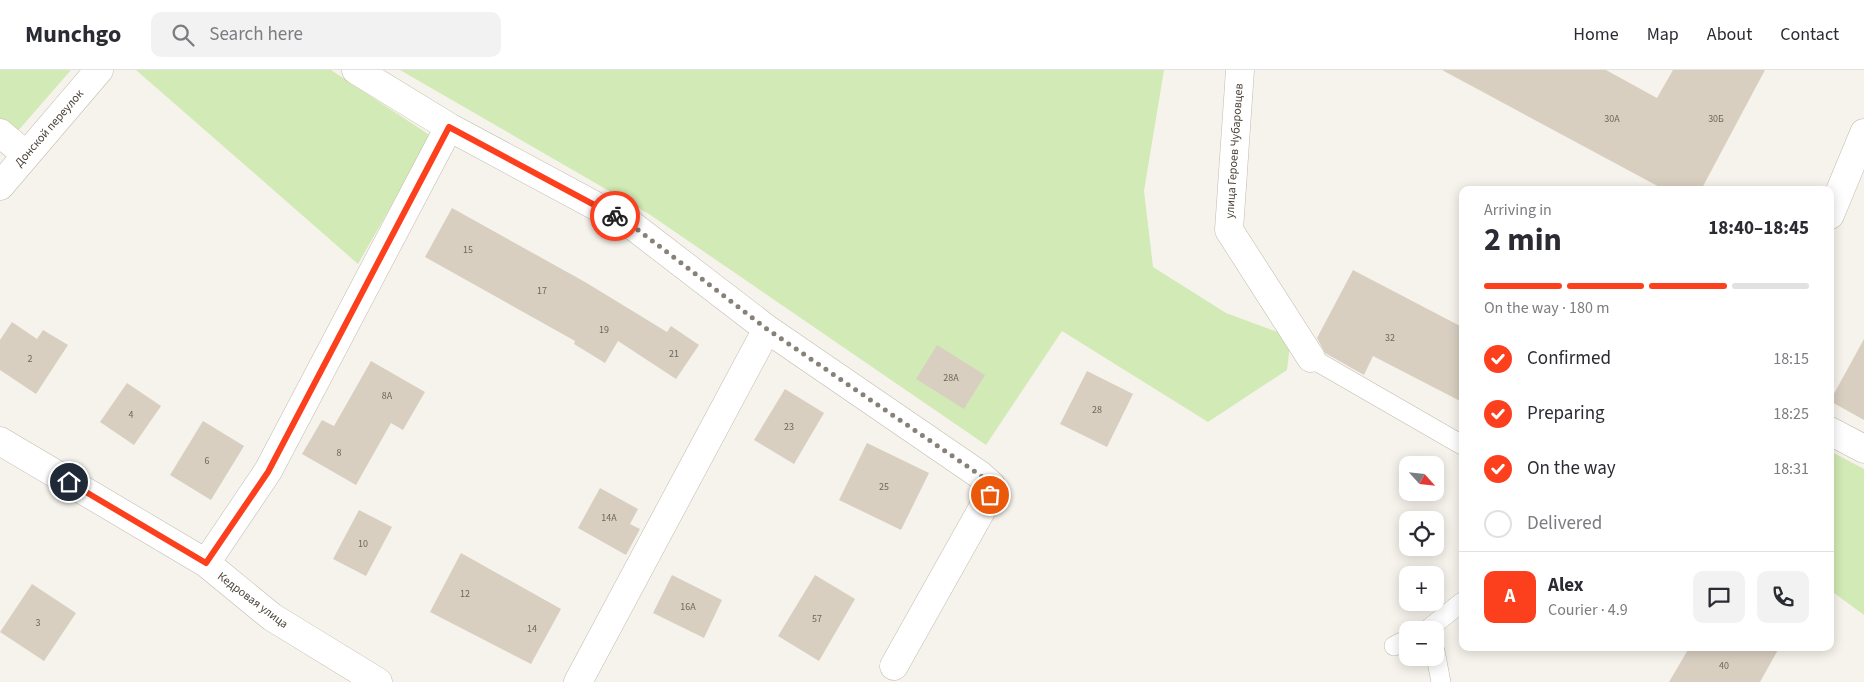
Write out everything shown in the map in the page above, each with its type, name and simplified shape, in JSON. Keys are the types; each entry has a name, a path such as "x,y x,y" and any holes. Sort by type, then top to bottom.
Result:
{"street":[{"name":"Донской переулок","path":"0,186 99,70"},
{"path":"356,70 449,127 633,226 767,329 980,475 991,485 990,495 894,666"},
{"name":"улица Героев Чубаровцев","path":"1240,70 1229,230 1311,358"},
{"path":"206,563 268,472 449,127"},
{"path":"0,133 26,155"},
{"path":"1834,205 1864,133"},
{"path":"578,682 767,329"},
{"path":"1834,433 1864,449"},
{"name":"Кедровая улица","path":"0,441 206,563 272,617 378,682"}],"lane":[{"path":"1311,358 1459,443"},
{"path":"1439,621 1459,604"},
{"path":"1438,666 1441,682"}],"green space":[{"path":"0,70 71,70 17,132 0,118"},
{"path":"136,70 331,70 431,136 358,264"},
{"path":"400,70 1164,70 1144,191 1153,267 1226,313 1291,337 1287,370 1208,422 1062,331 986,445 649,214"},
{"path":"1834,453 1864,469 1864,615 1834,593"}],"building":[{"path":"1442,70 1606,70 1657,98 1673,70 1765,70 1703,186 1658,186"},
{"path":"452,208 585,282 667,332 671,326 699,345 676,379 618,341 605,363 574,344 575,341 425,257"},
{"path":"1353,270 1459,325 1459,400 1373,356 1364,375 1325,353 1317,338"},
{"path":"12,322 37,339 43,330 68,345 36,394 0,370 0,340"},
{"path":"1864,339 1864,420 1834,403 1834,394"},
{"path":"937,345 985,375 964,409 916,379"},
{"path":"371,361 425,392 403,430 391,423 356,485 302,454 322,420 334,426"},
{"path":"1087,371 1133,394 1107,447 1060,424"},
{"path":"127,383 161,406 134,445 100,422"},
{"path":"785,389 824,413 794,464 754,440"},
{"path":"203,421 244,446 211,500 170,475"},
{"path":"867,443 929,473 901,530 839,500"},
{"path":"600,488 638,509 630,524 640,529 626,555 578,528"},
{"path":"359,510 392,527 366,576 333,559"},
{"path":"461,553 561,609 531,664 430,612"},
{"path":"672,575 722,600 704,638 653,613"},
{"path":"815,575 855,599 819,661 778,636"},
{"path":"32,584 76,613 44,661 0,632"},
{"path":"1687,651 1777,651 1760,682 1669,682"}],"way so far":[{"path":"615,216 633,226 767,329 980,475 991,485 990,495"}],"route":[{"path":"69,482 206,563 268,472 449,127 615,216"}]}
